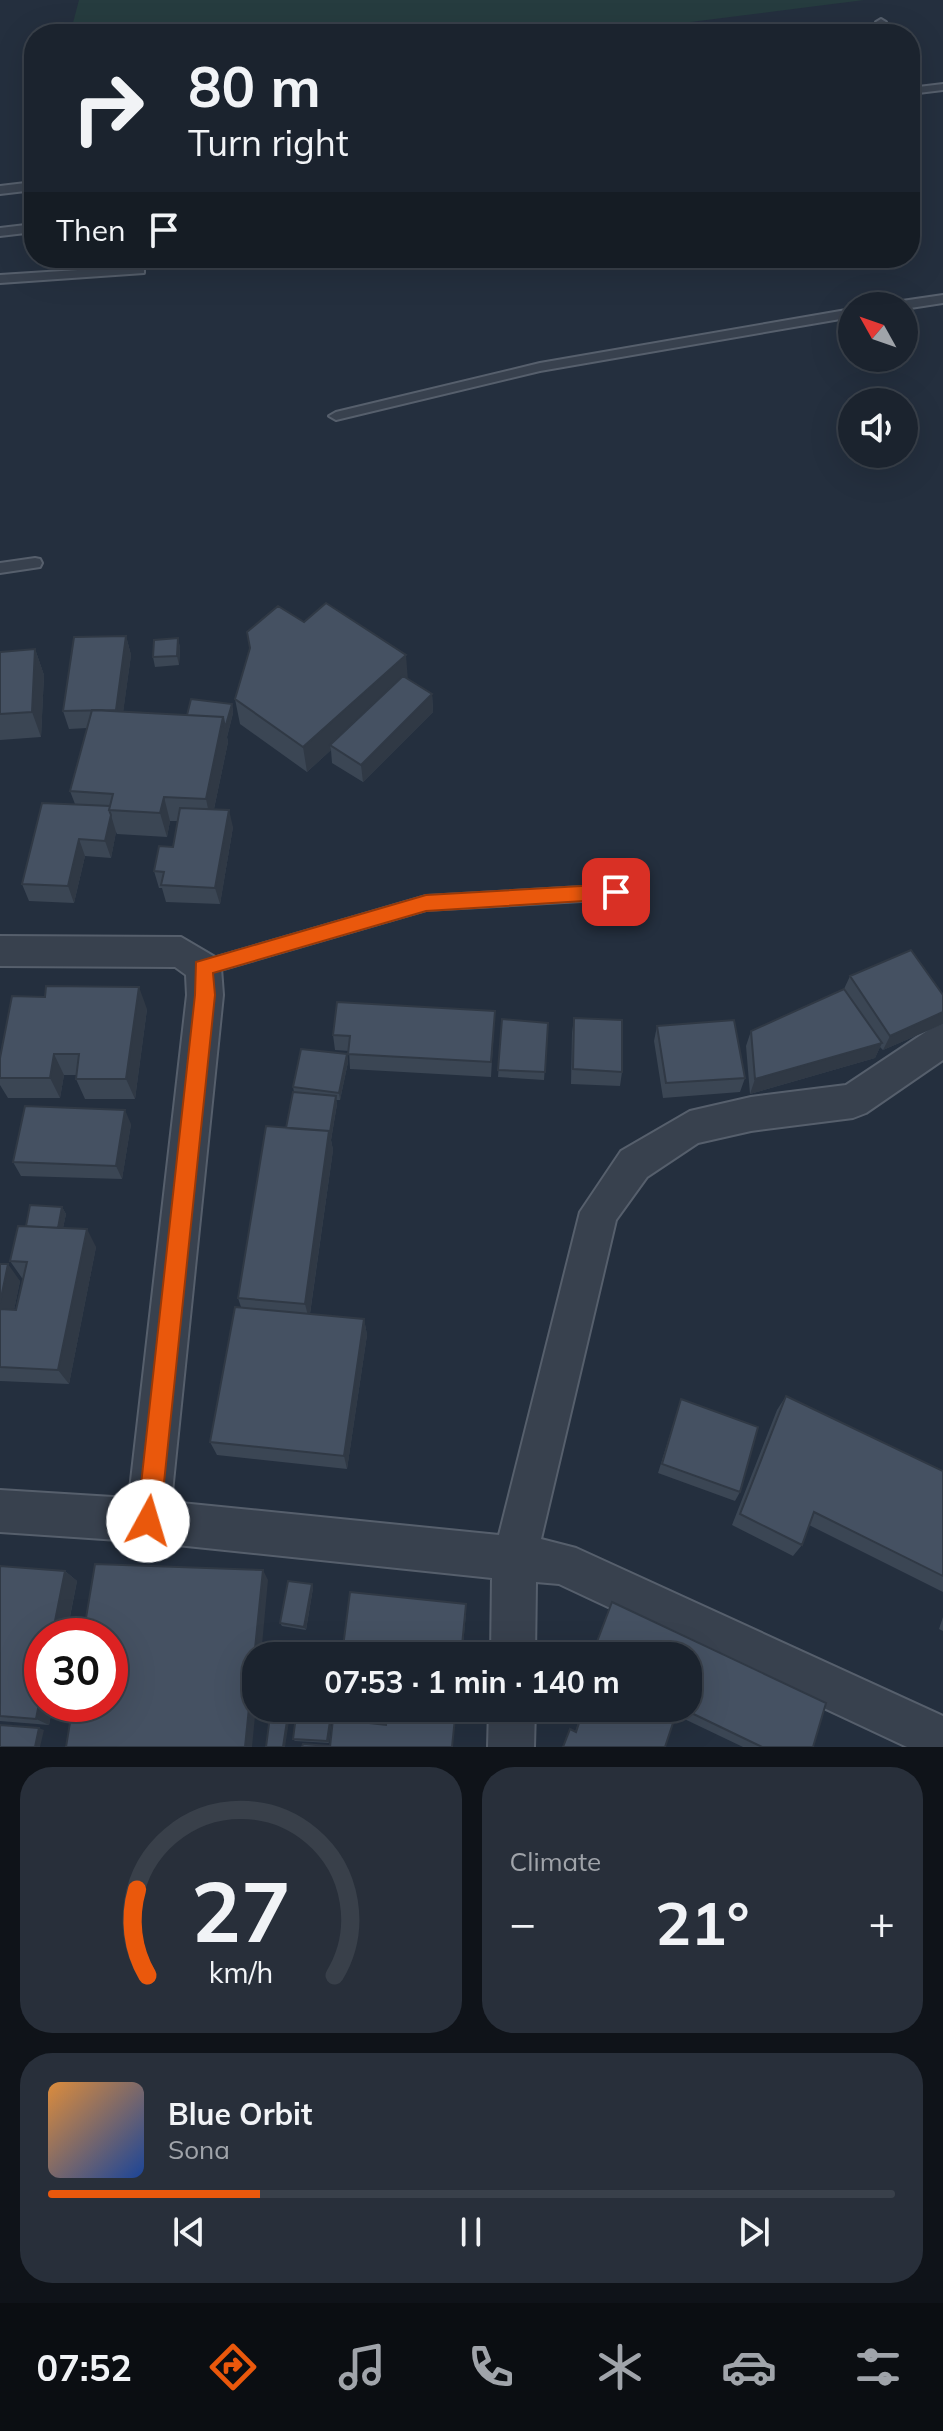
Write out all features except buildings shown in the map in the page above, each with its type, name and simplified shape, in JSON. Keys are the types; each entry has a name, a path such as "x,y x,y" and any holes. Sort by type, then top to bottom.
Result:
{"street":[{"path":"0,951 181,952 203,968 205,995 148,1521"},
{"path":"513,1642 514,1561 599,1212 634,1164 690,1128 751,1114 853,1101 943,1040"},
{"path":"0,1511 148,1521 514,1561 561,1563 943,1740"},
{"path":"511,1747 512,1722"}],"lane":[{"path":"920,89 943,87"},
{"path":"0,190 24,187"},
{"path":"0,232 24,229"},
{"path":"0,279 140,270"},
{"path":"918,303 943,299"},
{"path":"336,416 540,367 838,315"},
{"path":"0,568 35,563"},
{"path":"203,968 426,903 616,892"}],"green space":[{"path":"79,0 864,0 674,24 73,24"}],"route":[{"path":"148,1521 205,995 203,968 426,903 616,892"}]}
